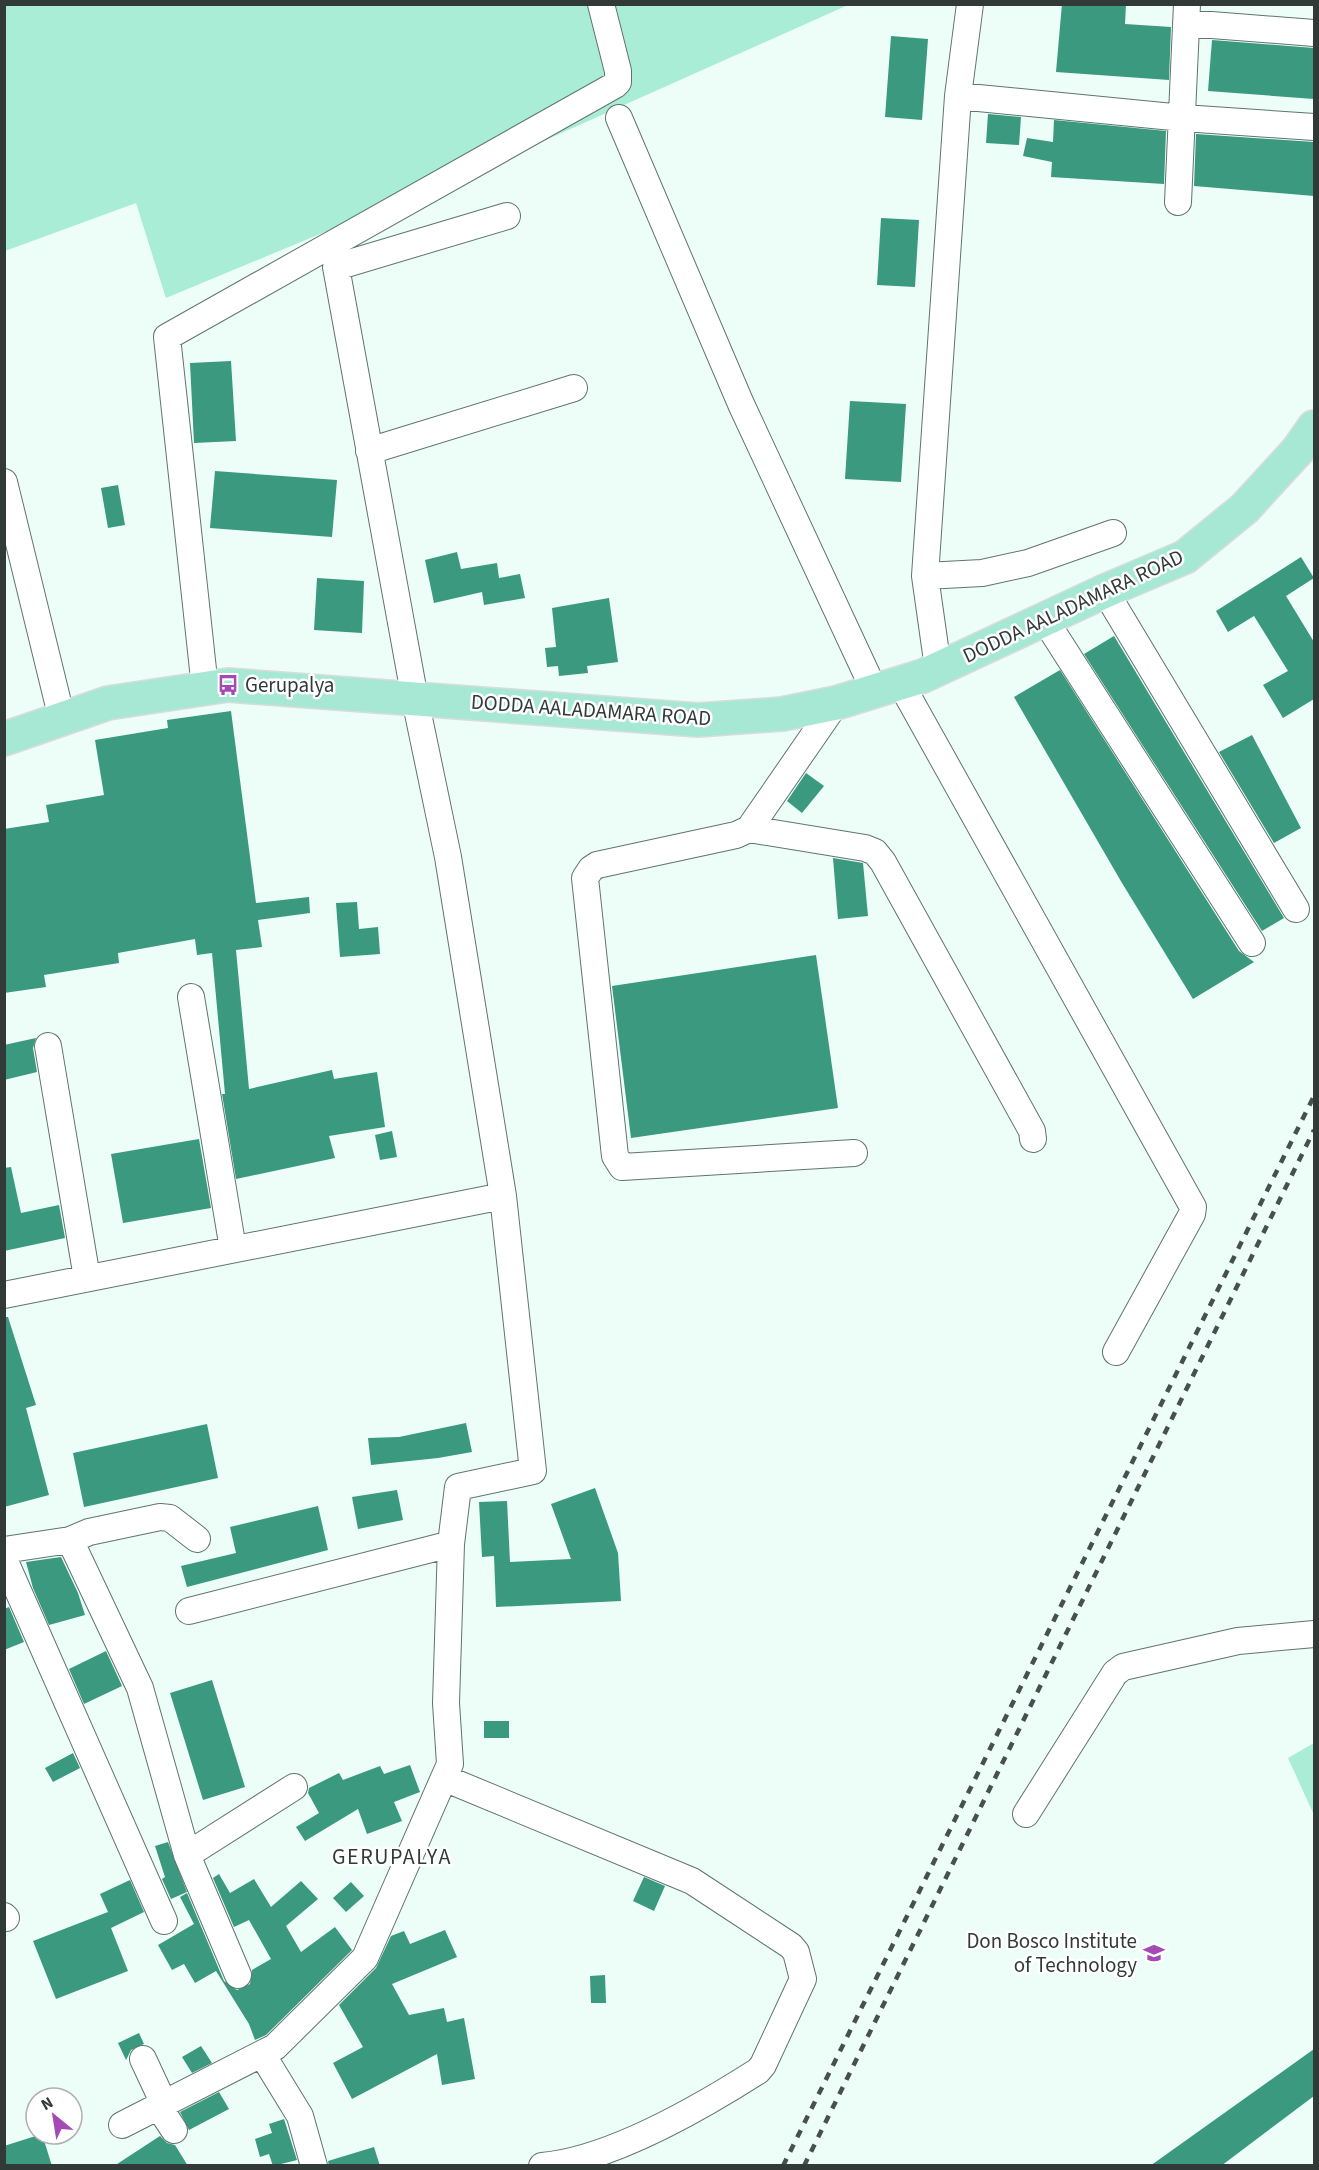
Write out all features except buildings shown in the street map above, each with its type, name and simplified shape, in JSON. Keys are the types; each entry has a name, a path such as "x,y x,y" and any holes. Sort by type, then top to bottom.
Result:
{"main road":[{"name":"DODDA AALADAMARA ROAD","path":"4,739 108,703 228,685 698,720 782,714 836,703 888,688 938,668 1185,557 1245,508 1298,450 1314,427"}],"street":[{"path":"205,688 167,337 615,85 618,82 618,71 601,4"},
{"path":"938,668 925,576 958,96 970,4"},
{"path":"1178,202 1187,14 1314,33"},
{"path":"958,96 1183,118 1314,126"},
{"path":"619,118 741,404 888,688 1193,1207 1192,1214 1116,1352"},
{"path":"123,2126 275,2047 365,1958 450,1764 446,1703 451,1544 458,1487 533,1471 503,1196 448,857 415,699 336,267 507,216"},
{"path":"369,451 574,388"},
{"path":"4,482 62,719"},
{"path":"925,576 982,573 1028,562 1113,533"},
{"path":"1105,591 1296,909"},
{"path":"1045,620 1252,943"},
{"path":"836,703 749,829 736,835 597,865 587,873 585,878 615,1156 622,1167 854,1153"},
{"path":"749,829 865,848 875,852 883,862 1027,1121 1033,1140"},
{"path":"191,997 233,1249"},
{"path":"48,1046 87,1278"},
{"path":"4,1295 503,1196"},
{"path":"4,1550 70,1540 89,1532 160,1517 170,1518 197,1539"},
{"path":"70,1540 140,1688 187,1856 238,1975"},
{"path":"189,1611 451,1544"},
{"path":"4,1559 164,1921"},
{"path":"1026,1814 1115,1673 1123,1667 1238,1641 1314,1634"},
{"path":"444,1778 692,1881 791,1946 803,1972 803,1979 763,2065 758,2071 641,2137 555,2165"},
{"path":"187,1856 294,1787"},
{"path":"262,2054 300,2116 314,2166"},
{"path":"143,2059 161,2106 174,2130"}],"green space":[{"path":"5,5 848,5 539,143 166,298 136,203 5,251"},
{"path":"1314,1743 1314,1815 1288,1758"}],"railway":[{"path":"783,2166 1314,1096"},
{"path":"804,2166 1314,1130"}],"place":[{"name":"Gerupalya","path":"228,685"},
{"name":"Don Bosco Institute of Technology","path":"1154,1953"}],"district":[{"name":"GERUPALYA","path":"392,1856"}]}
